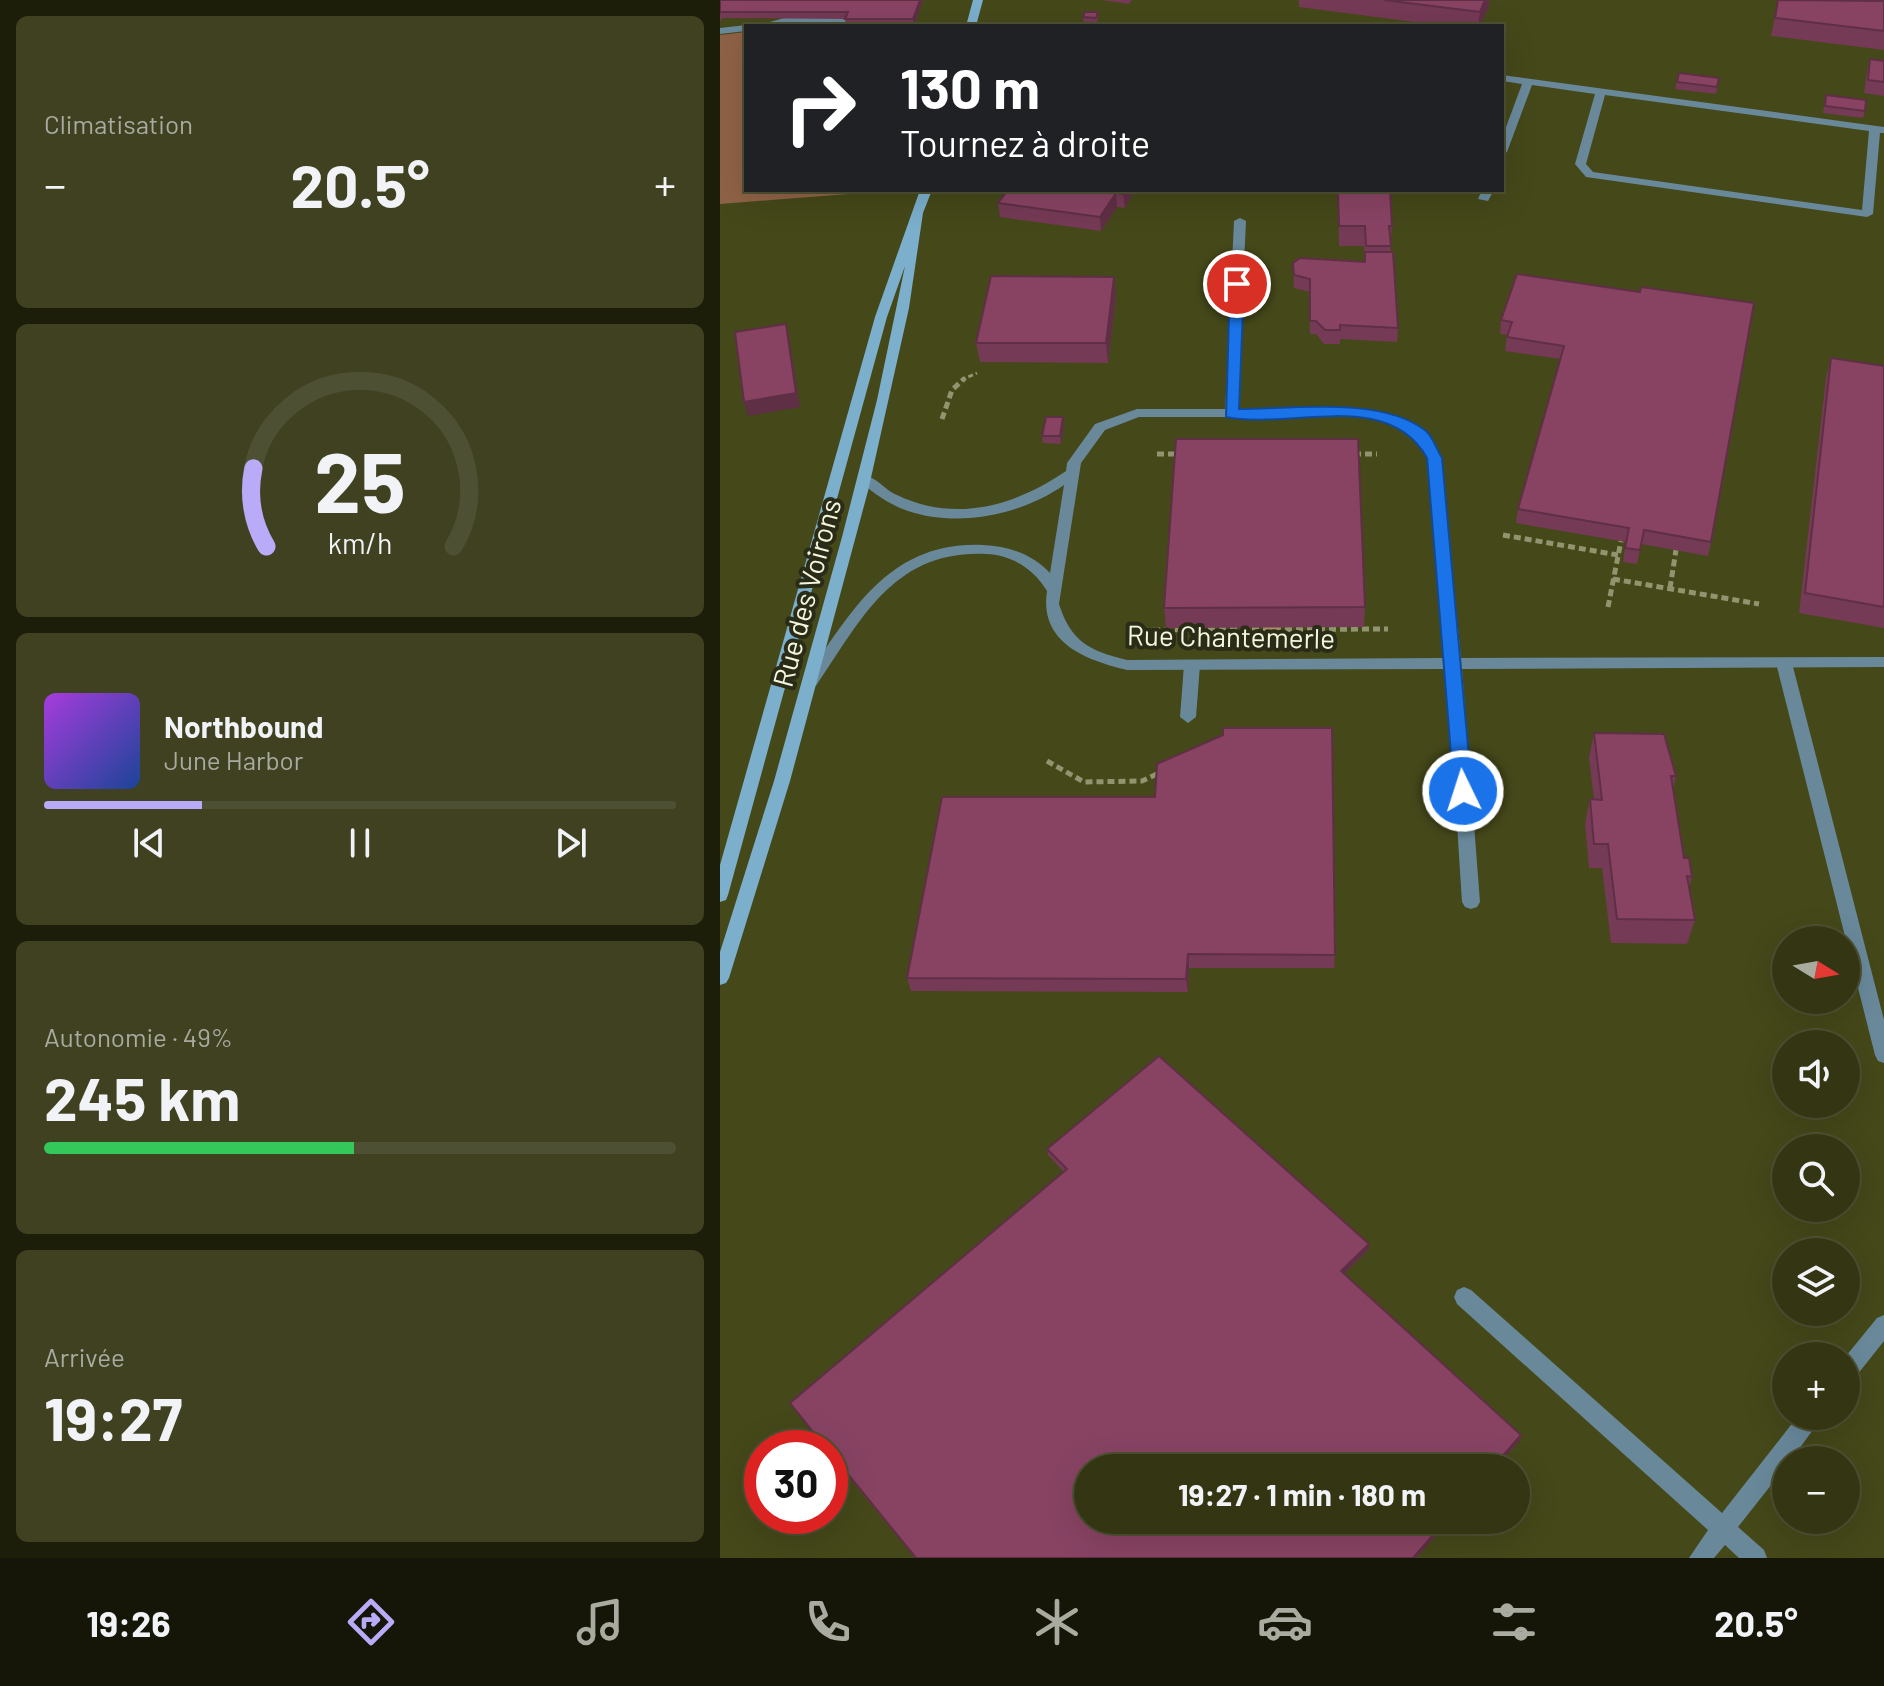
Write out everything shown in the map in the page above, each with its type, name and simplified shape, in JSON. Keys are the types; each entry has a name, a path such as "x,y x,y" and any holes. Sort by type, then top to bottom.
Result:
{"street":[{"path":"972,24 978,0"},
{"path":"770,24 784,21 848,21"},
{"path":"720,31 744,28"},
{"path":"1504,78 1880,130 1867,214 1590,175 1580,164 1601,92"},
{"path":"1504,147 1528,82"},
{"name":"Rue des Voirons","path":"720,895 881,317 925,192"},
{"name":"Rue des Voirons","path":"720,978 773,820 865,479 903,315 919,215"},
{"path":"1231,413 1240,221"},
{"name":"Rue Chantemerle","path":"1471,902 1454,665 1434,458 1422,435 1398,421 1374,415 1231,413 1154,413 1117,418 1092,435 1078,453 1072,473 1052,604 1059,626 1084,651 1127,665 1454,665 1884,662"},
{"name":"Rue Chantemerle","path":"865,479 891,499 908,506 964,514 1000,509 1034,498 1072,473"},
{"path":"811,682 870,596 898,570 917,560 962,549 1006,553 1041,571 1053,589"},
{"path":"1784,663 1884,1055"},
{"path":"1188,717 1192,665"},
{"path":"1464,1297 1756,1558"},
{"path":"1860,1355 1884,1325"},
{"path":"1700,1558 1801,1430"}],"path":[{"path":"942,419 954,385 961,377 977,373"},
{"path":"1157,454 1189,454"},
{"path":"1345,454 1377,454"},
{"path":"1503,535 1618,555"},
{"path":"1608,607 1621,541"},
{"path":"1670,588 1676,550"},
{"path":"1613,579 1759,604"},
{"path":"1142,630 1388,629"},
{"path":"1047,761 1084,782 1142,781 1172,767"}],"shaded area":[{"path":"744,32 744,192 861,193 720,204 720,35"}],"building":[{"path":"720,0 920,0 913,19 845,19 848,12 720,13"},
{"path":"1384,0 1485,0 1480,12"},
{"path":"1778,0 1884,1 1884,31 1775,18"},
{"path":"1085,12 1098,12 1096,18 1083,17"},
{"path":"1870,59 1884,61 1884,82 1868,80"},
{"path":"1679,73 1719,78 1717,87 1677,82"},
{"path":"1826,95 1866,100 1865,111 1825,106"},
{"path":"1006,192 1124,192 1116,193 1100,217 998,203"},
{"path":"1338,192 1390,192 1391,246 1366,246 1365,226 1339,226"},
{"path":"1365,252 1393,252 1398,328 1340,325 1340,330 1325,330 1316,321 1310,321 1310,279 1294,275 1293,263 1300,258 1365,262"},
{"path":"1517,274 1640,292 1641,287 1754,303 1711,542 1644,530 1640,550 1625,548 1629,528 1518,509 1564,346 1507,337 1512,322 1501,320"},
{"path":"991,276 1114,277 1106,343 976,343"},
{"path":"786,324 796,393 744,402 735,332"},
{"path":"1831,358 1884,366 1884,607 1805,593"},
{"path":"1046,417 1063,417 1060,436 1042,436"},
{"path":"1176,439 1358,439 1365,607 1164,608"},
{"path":"1223,728 1332,728 1335,955 1188,954 1186,979 907,978 942,797 1155,797 1157,764 1223,735"},
{"path":"1594,733 1664,734 1676,776 1671,776 1684,858 1689,858 1692,877 1687,876 1695,920 1617,919 1608,844 1594,844 1590,799 1602,800"},
{"path":"1159,1056 1369,1244 1341,1271 1521,1435 1504,1454 1074,1454 1074,1534 1434,1534 1413,1558 916,1558 848,1474 848,1430 812,1430 790,1403 1067,1169 1047,1149"}],"route":[{"path":"1237,284 1231,413 1374,415 1412,428 1428,443 1434,458 1463,791"}]}
